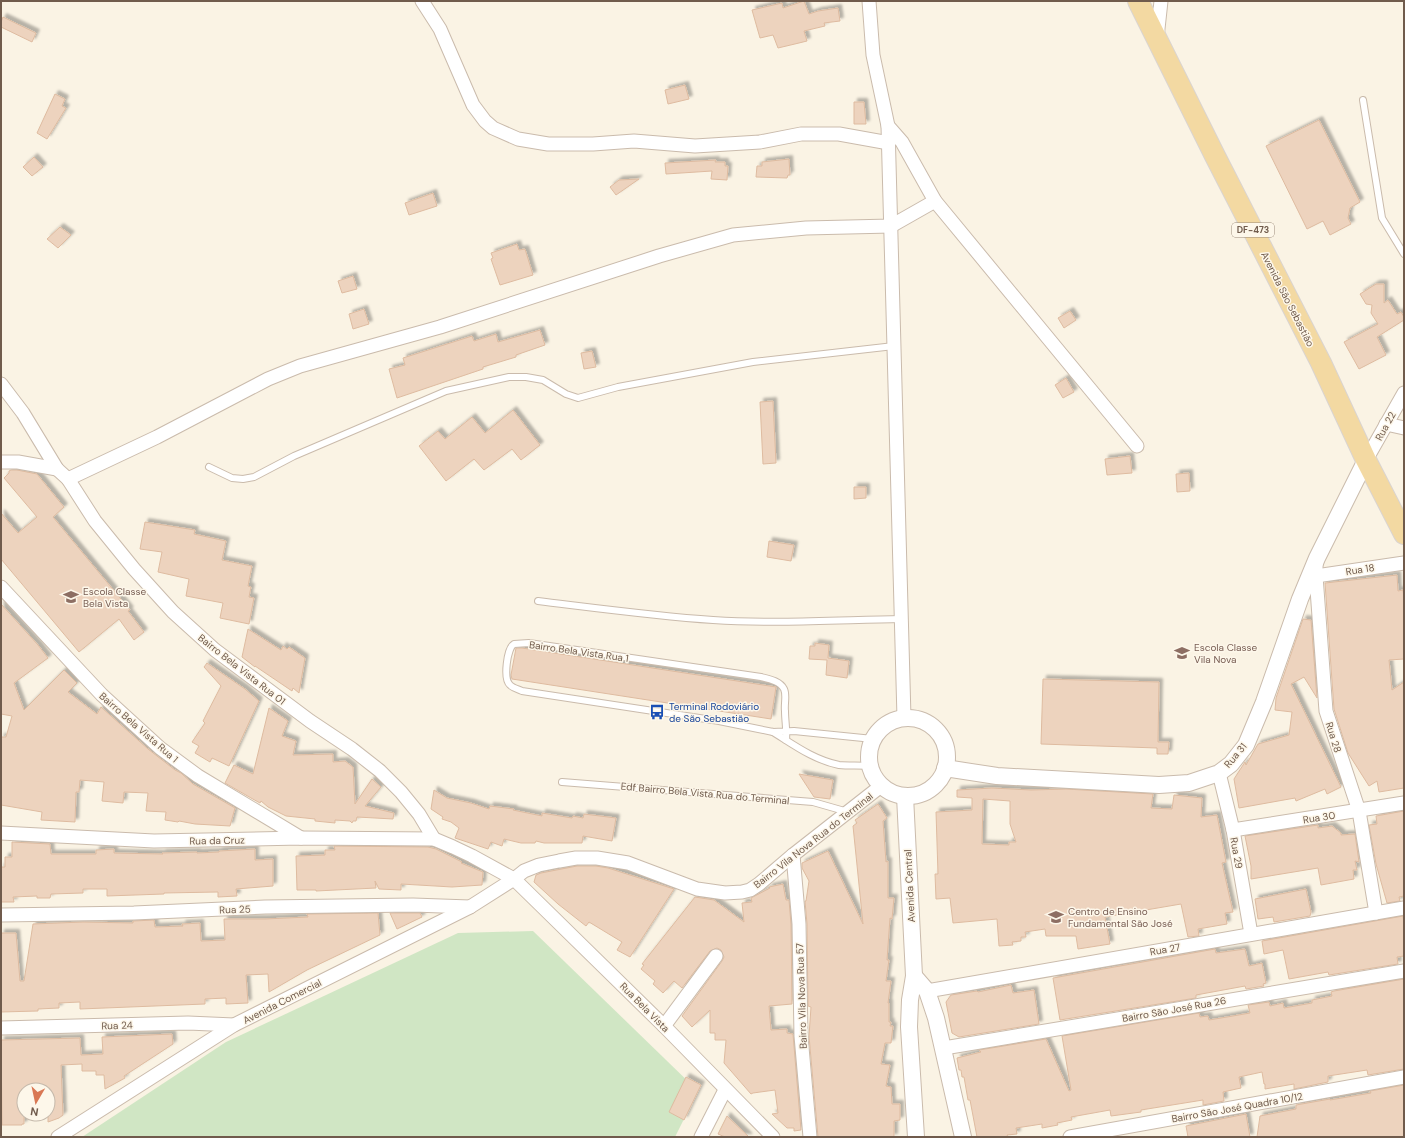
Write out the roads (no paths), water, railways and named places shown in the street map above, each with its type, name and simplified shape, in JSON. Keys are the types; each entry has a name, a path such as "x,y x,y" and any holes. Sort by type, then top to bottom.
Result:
{"main road":[{"name":"Avenida São Sebastião","path":"1138,1 1215,156 1321,363 1366,460 1404,534"}],"street":[{"path":"422,1 440,29 473,105 485,121 493,128 518,139 548,144 634,141 695,146 760,142 801,134 839,134 889,143"},
{"path":"869,1 873,54 888,126 889,143 904,718"},
{"path":"1157,40 1161,1"},
{"path":"888,126 902,142 935,201 1137,446"},
{"path":"68,479 157,437 268,379 300,366 440,327 660,256 733,235 806,228 891,226 935,201"},
{"path":"1,384 23,413 57,469"},
{"name":"Rua 22","path":"1366,460 1404,393"},
{"path":"1386,424 1404,428"},
{"name":"Rua 31","path":"945,768 1013,778 1159,784 1182,784 1193,782 1219,773 1230,764 1246,745 1264,702 1300,599 1317,558 1366,460"},
{"path":"1,462 18,462 57,469"},
{"name":"Bairro Bela Vista Rua 01","path":"57,469 68,479 95,520 134,569 173,612 215,650 380,771 401,792 419,814 434,839"},
{"name":"Rua 28","path":"1317,558 1316,576 1326,711 1359,810 1376,913"},
{"name":"Rua 18","path":"1316,576 1404,563"},
{"name":"Bairro Bela Vista Rua 1","path":"1,587 102,695 160,748 198,776 301,838"},
{"path":"904,718 916,719 927,723 937,731 946,749 947,758 945,768 939,780 930,789 918,794 904,796 881,786 874,776 870,766 869,752 873,739 886,725 904,718"},
{"name":"Rua 29","path":"1219,773 1233,830 1251,934"},
{"name":"Bairro Vila Nova Rua do Terminal","path":"514,879 524,871 539,865 576,858 597,858 628,863 697,889 725,893 750,890 760,884 793,855 881,786"},
{"name":"Avenida Central","path":"904,796 914,976 910,1000 909,1027 916,1137"},
{"name":"Rua 30","path":"1233,830 1404,803"},
{"name":"Rua da Cruz","path":"1,833 154,841 301,838 434,839"},
{"name":"Rua Bela Vista","path":"434,839 466,853 514,879 664,1026 773,1137"},
{"name":"Bairro Vila Nova Rua 57","path":"793,855 799,924 801,1036 810,1137"},
{"name":"Avenida Comercial","path":"58,1137 234,1025 470,907 514,879"},
{"name":"Rua 25","path":"1,915 134,913 265,907 434,905 470,907"},
{"name":"Rua 27","path":"927,991 1404,908"},
{"path":"664,1026 716,956"},
{"name":"Bairro São José Rua 26","path":"944,1048 1404,970"},
{"path":"914,976 927,991 936,1018 963,1137"},
{"name":"Rua 24","path":"1,1028 188,1023 234,1025"},
{"name":"Bairro São José Quadra 10/12","path":"1070,1137 1404,1077"},
{"path":"701,1137 726,1090"}],"lane":[{"path":"1363,100 1382,218 1404,254"},
{"path":"209,467 232,478 243,479 254,477 294,456 446,391 510,377 526,377 543,380 566,394 578,398 618,387 753,362 894,346"},
{"path":"538,601 634,613 714,620 800,621 901,619"},
{"name":"Bairro Bela Vista Rua 1","path":"773,732 719,721 522,691 510,685 506,678 510,648 511,645 514,644 529,643 761,677 772,680 784,688 784,711 787,731"},
{"path":"786,740 787,731"},
{"path":"773,732 787,731 823,733 873,739"},
{"path":"773,732 799,749 824,761 840,765 870,766"},
{"name":"Edf Bairro Bela Vista Rua do Terminal","path":"562,782 813,802 848,812"}],"place":[{"name":"Escola Classe Bela Vista","path":"71,597"},
{"name":"Escola Classe Vila Nova","path":"1182,653"},
{"name":"Terminal Rodoviário de São Sebastião","path":"657,712"},
{"name":"Centro de Ensino Fundamental São José","path":"1056,917"}]}
